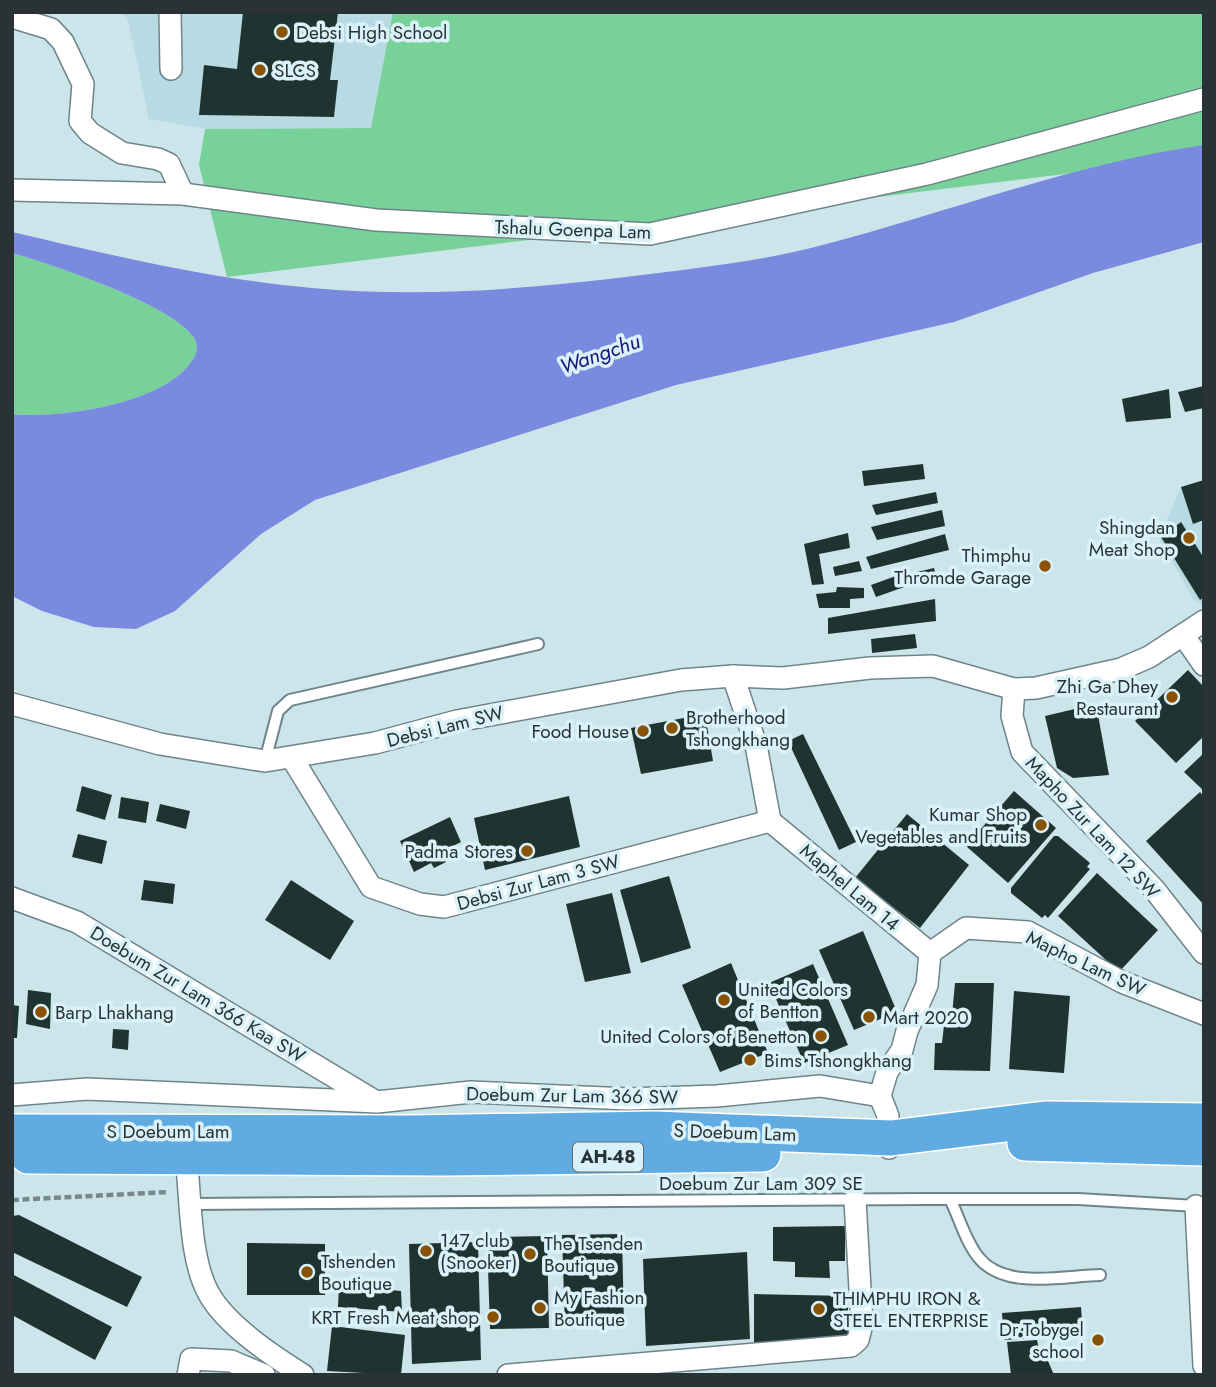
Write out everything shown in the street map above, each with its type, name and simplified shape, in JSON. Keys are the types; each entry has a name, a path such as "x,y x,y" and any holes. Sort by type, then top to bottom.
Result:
{"highway":[{"name":"S Doebum Lam","path":"12,1132 410,1133 654,1129 890,1144 1045,1119 1204,1121"},
{"name":"S Doebum Lam","path":"12,1156 700,1157 890,1144 1051,1143 1204,1148"}],"street":[{"path":"170,12 171,69"},
{"path":"12,17 51,29 63,42 83,84 80,121 90,133 122,153 158,159 169,164 183,194"},
{"name":"Tshalu Goenpa Lam","path":"12,190 183,194 376,220 650,234 927,174 1204,99"},
{"path":"1014,689 1036,688 1121,669 1149,657 1204,621"},
{"path":"1183,635 1204,665"},
{"name":"Debsi Lam SW","path":"12,704 160,744 265,761 375,743 457,720 681,680 733,676 783,678 870,668 933,666 1014,689"},
{"path":"733,676 756,745 770,821"},
{"name":"Mapho Zur Lam 12 SW","path":"1014,689 1012,716 1022,752 1154,890 1204,953"},
{"name":"Debsi Zur Lam 3 SW","path":"292,758 371,887 432,906 444,907 770,821"},
{"name":"Maphel Lam 14","path":"770,821 930,953"},
{"name":"Doebum Zur Lam 366 Kaa SW","path":"12,898 77,922 377,1102"},
{"name":"Mapho Lam SW","path":"930,953 966,928 1028,932 1122,982 1204,1014"},
{"path":"890,1144 888,1116 880,1096 887,1072 902,1050 907,1031 927,985 930,953"},
{"name":"Doebum Zur Lam 366 SW","path":"12,1095 87,1089 377,1102 471,1092 629,1099 717,1096 820,1086 880,1096"},
{"path":"186,1157 199,1265 209,1295 248,1335 303,1375"},
{"path":"508,1375 851,1346 858,1340 862,1324 855,1200"},
{"path":"1200,1205 1204,1366"},
{"path":"188,1375 191,1359 231,1361 264,1375"}],"lane":[{"path":"265,761 278,710 290,699 538,644"},
{"path":"950,1199 977,1256 991,1270 1010,1277 1100,1275"},
{"name":"Doebum Zur Lam 309 SE","path":"192,1204 1078,1199 1200,1205"}],"shaded area":[{"name":"SLCS","path":"119,12 393,12 371,128 205,129 149,119 128,20"},
{"path":"1204,480 1204,606 1194,600 1159,538 1181,487"}],"green space":[{"path":"393,12 1204,12 1204,157 227,277 199,165 205,129 371,128"},
{"path":"12,253 110,287 163,312 182,325 196,341 193,359 177,376 158,389 109,406 56,414 12,414"}],"water":[{"name":"Wangchu","path":"1204,145 1204,242 1093,273 954,322 676,385 315,500 261,534 175,611 136,629 94,627 42,611 12,596 12,414 82,411 134,398 158,389 177,376 193,359 197,347 194,338 182,325 163,312 110,287 12,253 12,232 161,265 274,284 352,291 473,291 594,281 748,261 863,234 1105,164"}],"building":[{"path":"243,12 338,12 330,80 338,80 334,117 199,115 204,65 237,69"},
{"path":"1204,386 1204,408 1185,412 1178,392"},
{"path":"1169,389 1171,418 1126,422 1122,399"},
{"path":"923,464 925,479 864,486 862,471"},
{"path":"1204,480 1204,520 1193,524 1181,487"},
{"path":"936,492 938,503 876,515 872,505"},
{"path":"942,510 945,526 877,540 871,527"},
{"path":"1181,522 1204,558 1204,597 1200,600 1161,537"},
{"path":"848,533 850,548 819,554 824,584 812,585 804,544"},
{"path":"945,534 949,550 871,569 866,557"},
{"path":"859,561 862,571 835,576 833,567"},
{"path":"934,568 937,579 920,582 917,572"},
{"path":"907,572 910,585 876,597 871,585"},
{"path":"837,587 864,588 864,598 850,599 850,608 819,608 816,594 836,592"},
{"path":"935,599 936,621 828,634 828,618"},
{"path":"915,634 917,648 872,653 871,639"},
{"path":"1188,670 1204,687 1204,736 1176,763 1135,721"},
{"path":"1096,704 1109,775 1073,778 1057,768 1045,716"},
{"path":"705,714 713,761 641,774 631,728"},
{"path":"803,734 856,842 839,850 788,741"},
{"path":"1204,753 1204,791 1184,772"},
{"path":"82,786 112,795 105,820 76,811"},
{"path":"1014,791 1056,828 1008,883 966,846"},
{"path":"1200,792 1204,797 1204,905 1146,841"},
{"path":"569,796 580,847 485,870 474,818"},
{"path":"121,797 149,802 146,823 118,818"},
{"path":"160,804 190,811 186,829 156,821"},
{"path":"907,814 969,865 920,928 855,878"},
{"path":"450,817 461,842 451,847 454,853 444,857 446,862 434,868 431,863 414,872 400,841"},
{"path":"78,834 107,841 102,864 72,857"},
{"path":"1054,836 1058,836 1090,863 1087,867 1090,869 1048,918 1045,915 1042,918 1011,893 1011,888"},
{"path":"1097,873 1158,930 1119,972 1058,916"},
{"path":"669,876 691,948 641,963 620,890"},
{"path":"144,880 175,884 173,904 141,900"},
{"path":"291,880 354,921 330,960 265,920"},
{"path":"612,893 631,973 585,982 566,904"},
{"path":"863,931 897,1012 854,1030 819,950"},
{"path":"731,963 768,1053 720,1072 682,985"},
{"path":"813,964 848,1045 804,1063 769,983"},
{"path":"955,983 994,983 990,1071 934,1070 935,1043 942,1043 944,1025 951,1026"},
{"path":"28,990 51,993 50,1029 26,1024"},
{"path":"1014,991 1070,996 1064,1073 1009,1069"},
{"path":"12,1005 19,1006 17,1038 12,1038"},
{"path":"113,1029 129,1030 128,1050 112,1048"},
{"path":"19,1215 142,1277 127,1307 12,1252 12,1216"},
{"path":"845,1226 845,1261 829,1261 830,1278 795,1277 795,1262 773,1261 773,1227"},
{"path":"622,1234 624,1326 565,1327 562,1235"},
{"path":"547,1236 549,1328 490,1329 487,1237"},
{"path":"478,1242 481,1360 412,1364 409,1244"},
{"path":"247,1243 325,1244 325,1295 247,1295"},
{"path":"747,1252 750,1339 646,1346 643,1259"},
{"path":"12,1274 112,1327 95,1360 12,1315"},
{"path":"339,1285 401,1291 402,1312 338,1307"},
{"path":"754,1294 848,1296 848,1344 754,1342"},
{"path":"1081,1307 1083,1334 1004,1340 1002,1313"},
{"path":"332,1326 405,1335 401,1375 327,1371"},
{"path":"1037,1340 1040,1355 1045,1354 1054,1375 1011,1375 1007,1342"}],"place":[{"name":"Debsi High School","path":"282,32"},
{"name":"SLCS","path":"260,70"},
{"name":"Shingdan Meat Shop","path":"1189,538"},
{"name":"Thimphu Thromde Garage","path":"1045,566"},
{"name":"Zhi Ga Dhey Restaurant","path":"1172,697"},
{"name":"Brotherhood Tshongkhang","path":"672,728"},
{"name":"Food House","path":"643,731"},
{"name":"Kumar Shop Vegetables and Fruits","path":"1041,825"},
{"name":"Padma Stores","path":"527,851"},
{"name":"United Colors of Bentton","path":"724,1000"},
{"name":"Barp Lhakhang","path":"41,1012"},
{"name":"Mart 2020","path":"869,1017"},
{"name":"United Colors of Benetton","path":"821,1036"},
{"name":"Bims Tshongkhang","path":"750,1060"},
{"name":"147 club (Snooker)","path":"426,1251"},
{"name":"The Tsenden Boutique","path":"530,1254"},
{"name":"Tshenden Boutique","path":"307,1272"},
{"name":"My Fashion Boutique","path":"540,1308"},
{"name":"THIMPHU IRON & STEEL ENTERPRISE","path":"819,1309"},
{"name":"KRT Fresh Meat shop","path":"493,1317"},
{"name":"Dr.Tobygel school","path":"1098,1340"}]}
